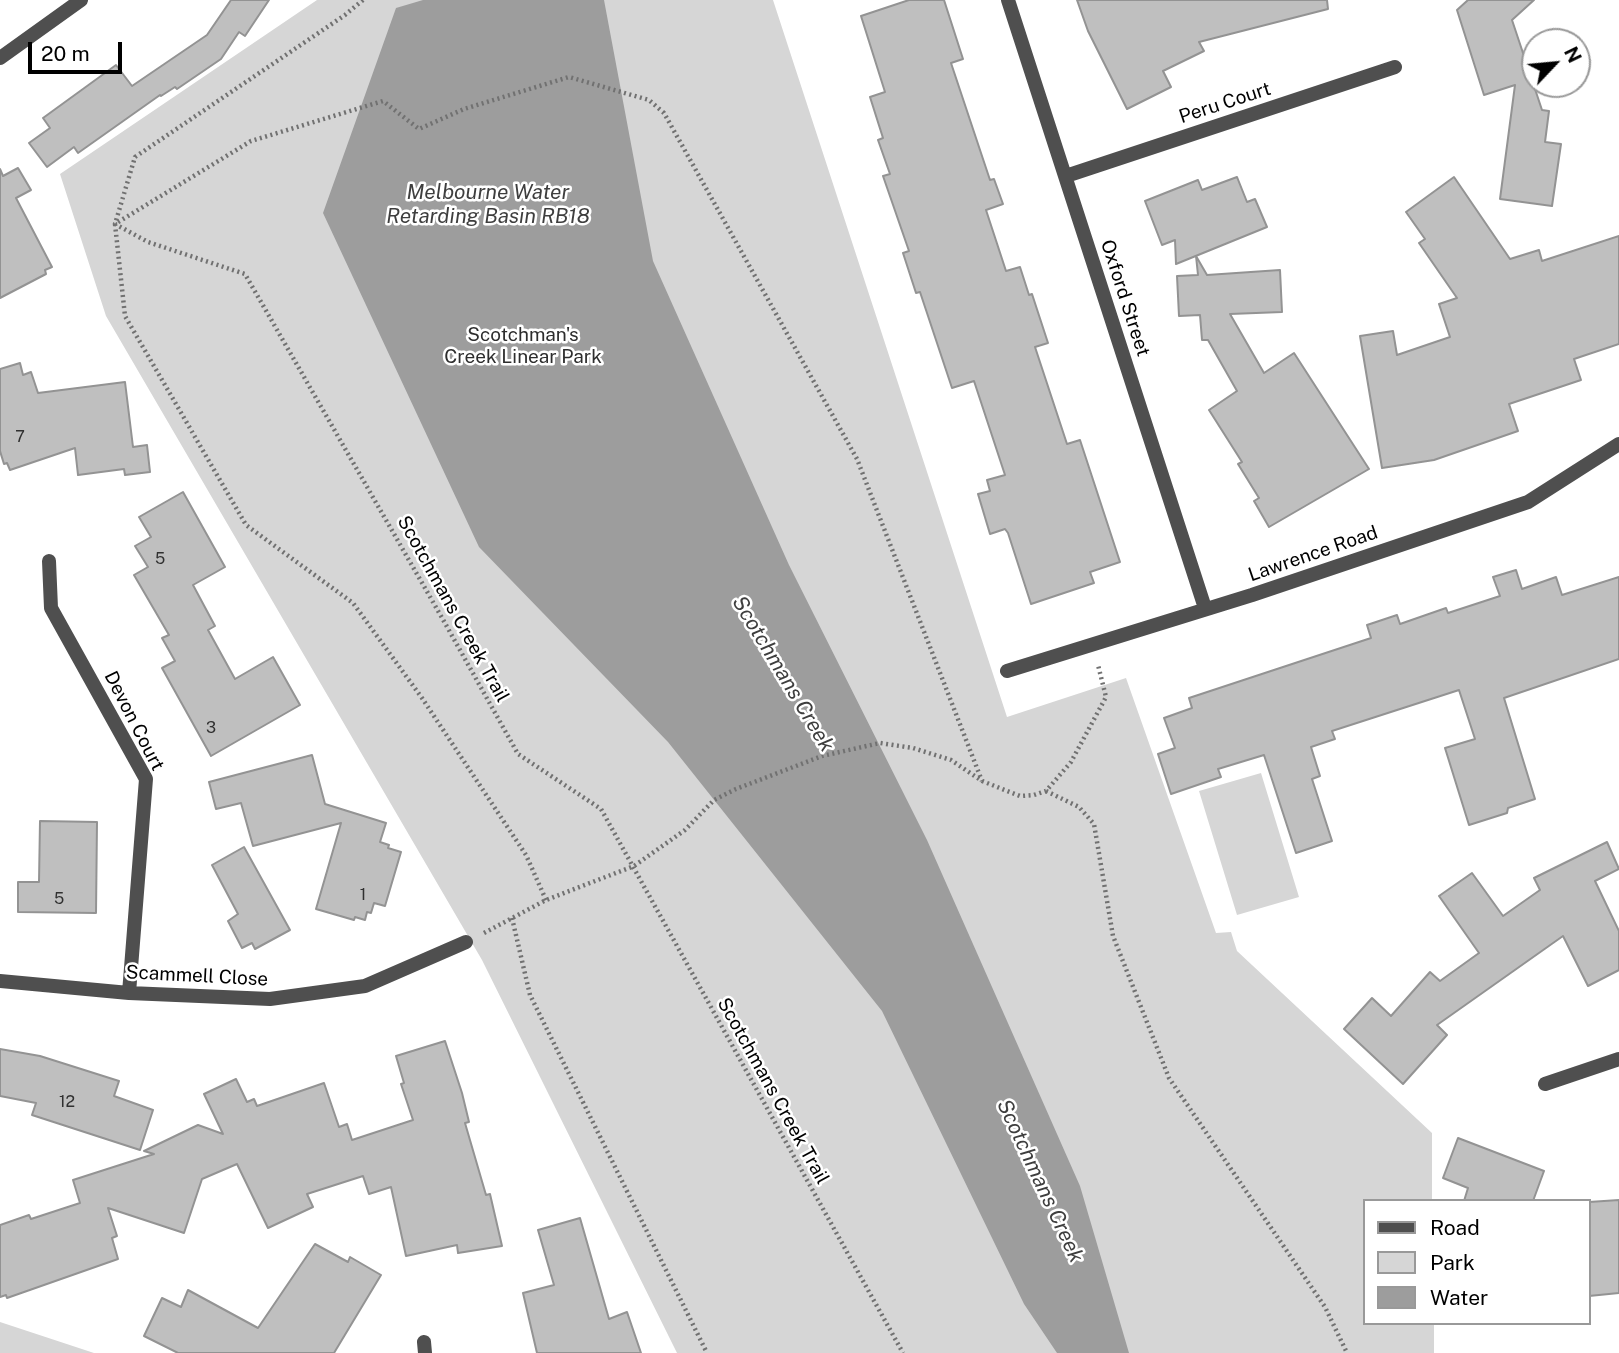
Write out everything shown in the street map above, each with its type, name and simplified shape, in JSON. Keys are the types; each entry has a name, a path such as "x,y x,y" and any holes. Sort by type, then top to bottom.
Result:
{"street":[{"path":"0,58 81,0"},
{"name":"Oxford Street","path":"1008,0 1205,608"},
{"name":"Peru Court","path":"1066,177 1395,66"},
{"name":"Lawrence Road","path":"1007,671 1252,595 1528,502 1619,444"},
{"name":"Devon Court","path":"49,561 51,608 146,779 129,993"},
{"name":"Scammell Close","path":"0,981 129,993 270,999 365,986 466,942"},
{"path":"1545,1084 1619,1059"}],"path":[{"path":"363,0 345,15 135,157 115,224 125,316 246,526 353,603 422,698 519,844 546,900"},
{"path":"115,224 251,141 383,101 419,130 464,109 569,77 649,100 664,113 857,459 982,781"},
{"name":"Scotchmans Creek Trail","path":"115,224 148,242 245,274 518,754 601,808 903,1353"},
{"path":"466,942 546,900 634,866 685,830 714,800 822,756 880,743 913,748 951,760 982,781 1020,796 1046,791 1071,762 1106,697 1093,643"},
{"path":"1046,791 1079,807 1094,824 1113,936 1169,1078 1325,1307 1347,1353"},
{"path":"512,918 530,995 707,1353"}],"green space":[{"name":"Scotchman's Creek Linear Park","path":"317,0 773,0 1007,717 1126,678 1216,933 1231,932 1237,951 1432,1133 1432,1199 1364,1199 1364,1325 1434,1325 1434,1353 677,1353 482,960 106,316 60,174"},
{"path":"1261,773 1299,897 1237,915 1199,791"},
{"path":"0,1322 94,1353 0,1353"}],"water":[{"name":"Melbourne Water Retarding Basin RB18","path":"423,0 604,0 653,261 789,565 927,840 1080,1186 1129,1353 1057,1353 1024,1304 882,1011 668,742 479,547 323,213 396,8"}],"building":[{"path":"231,0 269,0 245,36 239,32 221,59 177,89 175,87 160,95 78,153 74,147 47,167 29,143 50,128 43,118 116,65 132,86 207,35"},
{"path":"909,0 944,0 963,59 951,63 990,180 994,179 1003,204 986,210 1006,271 1020,267 1029,295 1032,294 1048,343 1035,347 1067,444 1080,440 1120,562 1090,572 1094,583 1031,604 1008,533 1005,529 990,534 978,494 990,491 987,480 1005,475 974,381 952,388 920,292 916,293 903,253 909,251 883,176 890,174 878,140 883,138 870,97 885,92 861,16"},
{"path":"1077,0 1327,0 1328,9 1199,42 1204,51 1163,71 1171,87 1127,109 1088,31"},
{"path":"1468,0 1534,0 1512,20 1521,47 1521,98 1538,98 1542,110 1549,111 1545,142 1561,144 1552,206 1500,199 1515,85 1484,95 1457,10"},
{"path":"18,168 31,190 16,198 52,267 45,270 46,274 0,298 0,169 3,176"},
{"path":"1237,177 1247,202 1255,199 1267,227 1176,264 1175,240 1162,245 1145,201 1198,180 1202,190"},
{"path":"1454,177 1510,259 1539,250 1542,261 1619,236 1619,344 1574,359 1581,380 1509,404 1518,431 1434,460 1382,468 1360,336 1393,331 1397,355 1450,337 1439,304 1457,298 1419,243 1425,239 1406,212"},
{"path":"1196,256 1207,275 1280,270 1282,312 1230,314 1264,373 1294,353 1369,469 1269,527 1254,501 1259,498 1238,464 1242,462 1209,410 1237,391 1208,340 1202,340 1200,315 1179,316 1177,276 1198,275"},
{"path":"20,363 23,375 31,372 38,393 125,382 133,447 147,445 150,472 125,475 124,469 78,475 75,448 10,470 7,463 4,464 0,451 0,369"},
{"path":"183,492 225,567 193,585 215,626 208,630 235,679 273,657 300,705 211,756 162,668 175,661 162,638 169,635 134,575 148,567 135,546 151,537 139,517"},
{"path":"1516,570 1522,589 1556,577 1562,595 1619,577 1619,659 1504,698 1535,799 1508,808 1507,813 1469,825 1445,748 1475,739 1459,690 1332,731 1335,739 1311,747 1320,776 1312,779 1332,841 1296,853 1264,755 1218,769 1221,777 1171,794 1158,754 1175,748 1164,718 1192,708 1189,698 1371,638 1367,625 1397,615 1400,624 1446,608 1448,613 1500,596 1493,577"},
{"path":"312,755 325,804 386,823 380,842 401,852 385,906 374,903 365,920 355,917 354,920 316,909 341,823 253,846 241,803 216,809 209,782"},
{"path":"40,821 97,822 96,913 18,912 18,882 39,882"},
{"path":"1607,842 1619,869 1595,881 1619,931 1619,970 1588,986 1563,936 1437,1025 1447,1035 1403,1084 1344,1029 1372,998 1391,1016 1430,972 1440,981 1479,953 1439,896 1472,873 1503,916 1540,890 1534,878"},
{"path":"244,847 290,930 255,949 252,943 242,948 228,921 238,914 212,865"},
{"path":"445,1041 462,1093 469,1122 465,1123 486,1195 490,1194 502,1246 458,1253 457,1245 406,1256 391,1187 369,1194 363,1176 307,1194 313,1207 268,1228 237,1164 202,1179 184,1233 108,1208 117,1236 112,1238 118,1259 7,1298 6,1295 0,1297 0,1225 29,1215 31,1219 80,1203 73,1180 154,1154 144,1151 198,1125 223,1134 204,1094 236,1079 247,1102 254,1099 257,1106 324,1083 339,1127 347,1124 352,1140 413,1120 401,1084 404,1083 396,1056"},
{"path":"0,1049 40,1056 119,1081 114,1096 153,1110 140,1150 32,1115 36,1103 0,1096"},
{"path":"1458,1138 1544,1171 1534,1199 1465,1199 1468,1188 1443,1178"},
{"path":"1619,1200 1619,1293 1591,1296 1591,1202"},
{"path":"580,1218 609,1319 627,1312 641,1353 537,1353 523,1293 554,1285 538,1230"},
{"path":"315,1244 348,1262 350,1257 381,1275 334,1353 178,1353 144,1336 162,1298 181,1307 188,1290 258,1328"}],"water label":[{"name":"Scotchmans Creek","path":"783,674"},
{"name":"Scotchmans Creek","path":"1040,1181"}]}
